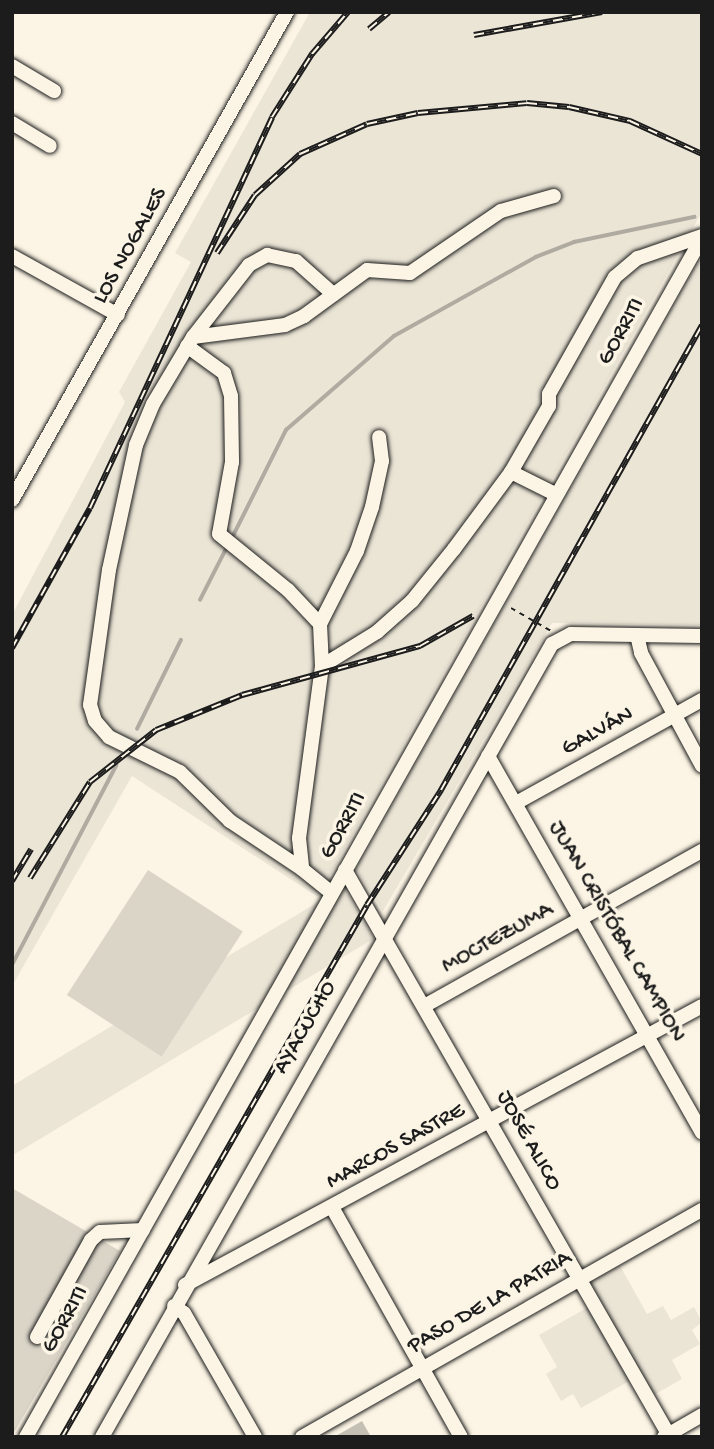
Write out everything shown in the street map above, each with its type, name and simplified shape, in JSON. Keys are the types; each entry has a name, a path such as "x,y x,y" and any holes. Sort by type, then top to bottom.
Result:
{"street":[{"name":"LOS NOGALES","path":"12,500 287,12"},
{"path":"12,66 54,91"},
{"path":"12,123 50,146"},
{"path":"190,341 285,325 367,270 410,273 501,211 554,196"},
{"path":"322,666 377,632 412,601 510,472 615,277 638,258 702,237"},
{"name":"GORRITI","path":"26,1437 702,237"},
{"path":"332,295 296,261 267,255 249,265 190,341 135,446 109,570 90,705 94,721 109,737 180,772 230,821 332,892"},
{"path":"12,256 118,315"},
{"path":"190,341 224,373 231,396 232,463 219,534 320,624"},
{"path":"302,870 299,838 322,666 320,624 357,551 372,506 383,453 379,437"},
{"path":"510,472 557,495"},
{"path":"637,635 641,653 702,766"},
{"path":"556,640 637,635 702,636"},
{"name":"AYACUCHO","path":"102,1437 174,1306 556,640"},
{"name":"GALVÁN","path":"516,803 702,700"},
{"name":"JUAN CRISTÓBAL CAMPION","path":"488,756 702,1132"},
{"name":"MOCTEZUMA","path":"426,1005 702,851"},
{"name":"JOSÉ ALICO","path":"345,870 426,1005 667,1436"},
{"name":"MARCOS SASTRE","path":"186,1285 333,1209 490,1120 702,1006"},
{"path":"333,1209 461,1437"},
{"name":"PASO DE LA PATRIA","path":"302,1437 702,1210"},
{"path":"37,1337 91,1240 100,1232 143,1230"},
{"path":"174,1306 184,1313 255,1437"},
{"path":"667,1436 702,1415"}],"path":[{"path":"497,600 556,640"}],"shaded area":[{"path":"310,12 702,12 702,212 318,897 132,776 12,986 12,615 125,402 119,392 191,262 175,253"},
{"path":"702,255 702,625 552,623 383,911 356,869"},
{"path":"148,870 243,932 162,1057 67,995"},
{"path":"343,887 374,938 12,1156 12,1086"},
{"path":"12,1188 120,1251 13,1434 12,1433"},
{"path":"619,1264 647,1314 663,1306 671,1320 694,1307 702,1322 692,1330 700,1344 672,1360 682,1379 652,1396 591,1286 594,1278"},
{"path":"590,1306 631,1380 581,1408 573,1394 561,1401 546,1374 557,1367 539,1335"}],"building":[{"path":"362,1421 371,1437 334,1437"}],"waterway":[{"path":"231,540 286,430 394,336 536,257 574,242 694,217"},
{"path":"200,600 227,547"},
{"path":"137,729 181,640"},
{"path":"12,965 116,766"}],"railway":[{"path":"12,648 90,508 272,117 312,54 348,12"},
{"path":"369,29 389,12"},
{"path":"474,35 602,12"},
{"path":"217,253 255,195 300,154 367,124 418,113 527,103 569,107 630,121 702,154"},
{"path":"62,1437 367,905 441,790 702,325"},
{"path":"30,878 90,782 156,730 242,695 420,646 473,616"},
{"path":"12,881 31,849"}]}
